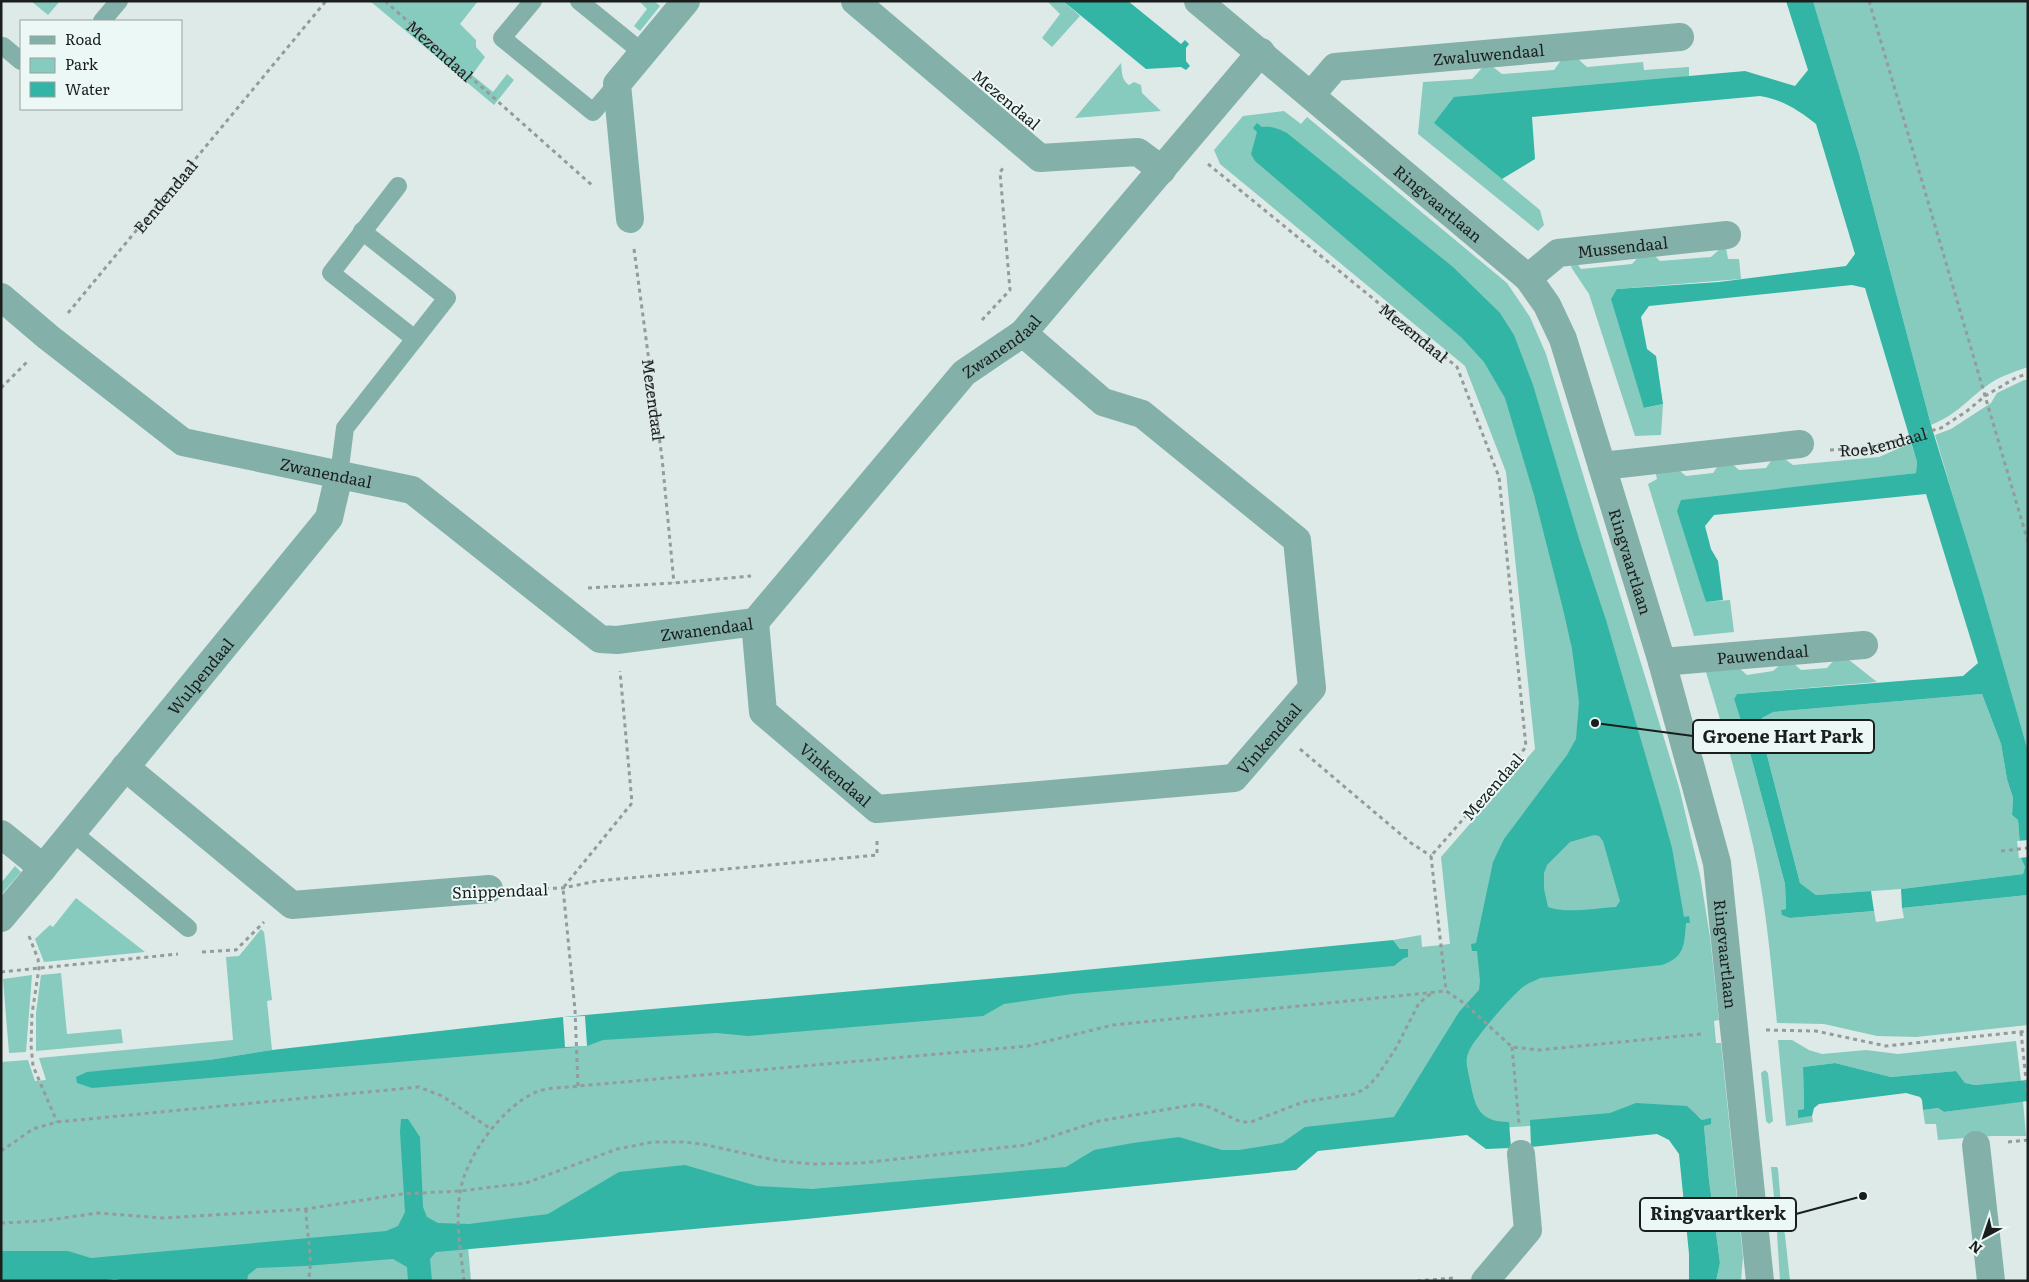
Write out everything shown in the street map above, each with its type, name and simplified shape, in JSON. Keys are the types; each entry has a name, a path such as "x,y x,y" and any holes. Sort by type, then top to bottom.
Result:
{"street":[{"path":"630,219 617,84 686,1"},
{"name":"Mezendaal","path":"855,1 1040,158 1138,152 1162,170"},
{"name":"Ringvaartlaan","path":"1198,1 1312,94 1528,278 1547,305 1563,339 1662,662 1718,863 1760,1281"},
{"name":"Zwaluwendaal","path":"1312,94 1335,67 1680,37"},
{"name":"Zwanendaal","path":"1,297 183,442 412,490 600,639 617,640 755,622 964,372 1023,333 1261,52"},
{"name":"Mussendaal","path":"1528,278 1558,252 1727,234"},
{"name":"Vinkendaal","path":"755,622 763,712 877,809 1234,778 1312,688 1297,540 1142,414 1103,402 1023,333"},
{"path":"1602,466 1800,444"},
{"name":"Wulpendaal","path":"4,914 329,518 339,475"},
{"name":"Pauwendaal","path":"1662,662 1864,645"},
{"path":"125,767 292,904"},
{"path":"1,834 43,868"},
{"name":"Snippendaal","path":"292,904 488,890"},
{"path":"1976,1144 1991,1281"},
{"path":"1485,1281 1528,1230 1522,1154"}],"lane":[{"path":"103,20 119,1"},
{"path":"533,1 502,38 593,112 617,84"},
{"path":"579,1 643,53"},
{"path":"1,48 3,46 20,60"},
{"path":"398,186 330,273 415,339"},
{"path":"339,475 345,428 447,298 362,231"},
{"path":"72,832 188,928"}],"path":[{"name":"Eendendaal","path":"1,388 19,372 326,1"},
{"name":"Mezendaal","path":"385,1 630,219 662,458 674,583"},
{"path":"1869,1 2028,542"},
{"name":"Mezendaal","path":"1184,143 1457,367 1499,477 1526,747 1431,856"},
{"name":"Zwanendaal","path":"976,326 1010,290 1000,172 1024,145"},
{"name":"Roekendaal","path":"1800,444 1821,451 1868,448 1941,428 1967,411 1985,396 2017,377 2028,374"},
{"path":"540,590 674,583 757,575"},
{"path":"578,1086 575,1010 563,888 632,803 617,640"},
{"path":"1276,729 1411,844 1431,856 1446,991"},
{"name":"Snippendaal","path":"488,890 563,888 597,881 877,856 877,809"},
{"path":"2001,851 2028,848"},
{"path":"200,952 236,950 259,925 292,904"},
{"path":"4,914 29,936 38,959 39,968 32,1014 31,1045 33,1066 57,1122"},
{"path":"1,972 181,954"},
{"path":"464,1281 458,1218 460,1191 472,1160 502,1115 538,1091 1028,1046 1113,1025 1446,991 1464,1004 1512,1046 1539,1050 1735,1031 1816,1031 1886,1046 2028,1031"},
{"path":"1,1223 41,1220 98,1212 163,1218 306,1209 402,1194 460,1191 526,1183 616,1149 653,1142 702,1144 780,1161 813,1164 861,1162 1026,1145 1044,1141 1099,1121 1198,1104 1241,1122 1251,1122 1303,1102 1354,1094 1365,1089 1376,1078 1396,1048 1419,1003 1432,993"},
{"path":"2020,1032 2028,1099"},
{"path":"1512,1046 1518,1118"},
{"path":"1,1151 33,1129 57,1122 419,1087 442,1096 491,1129"},
{"path":"306,1209 306,1231 311,1269 308,1281"}],"green space":[{"path":"31,1 60,1 48,15"},
{"path":"370,1 478,1 460,24 476,40 476,47 485,57 472,75 493,92 507,74 514,80 494,105"},
{"path":"639,1 654,1 660,6 640,31 634,26 647,9"},
{"path":"1047,1 1063,1 1080,16 1052,47 1042,38 1060,14"},
{"path":"1813,1 2028,1 2028,367 1995,380 1954,413 1931,425 1860,157"},
{"path":"1577,58 1587,67 1643,62 1644,70 1689,67 1689,76 1435,123 1540,210 1544,225 1538,231 1418,134 1423,82 1472,79 1482,68 1493,67 1502,74 1554,70 1562,59"},
{"path":"1121,63 1122,75 1126,83 1129,85 1134,82 1141,85 1142,93 1161,111 1075,118"},
{"path":"1284,111 1301,124 1307,117 1507,283 1530,317 1546,354 1679,787 1700,875 1710,937 1719,1020 1714,1021 1716,1043 1721,1043 1743,1257 1741,1281 1716,1281 1720,1263 1704,1126 1711,1123 1711,1119 1702,1120 1698,1116 1309,1139 1283,1155 467,1235 471,1281 188,1281 169,1265 1,1280 1,1062 28,1060 35,1081 46,1080 39,1058 233,1040 226,957 239,956 261,929 264,932 272,1000 267,1001 272,1050 209,1060 1404,949 1400,949 1393,940 1421,935 1422,947 1450,944 1441,857 1535,749 1506,472 1465,366 1220,164 1214,150 1243,116"},
{"path":"1721,248 1726,248 1728,259 1739,259 1741,279 1617,289 1645,408 1663,404 1661,435 1635,436 1589,294 1571,267 1575,261 1581,269 1632,264 1641,254 1651,252 1660,261 1711,257"},
{"path":"2024,380 2028,380 2028,751 1935,435 1951,429 1991,403 1997,393"},
{"path":"1911,443 1917,462 1916,473 1682,501 1706,602 1730,600 1734,632 1694,636 1648,484 1657,479 1655,470 1675,467 1686,476 1713,473 1720,463 1730,462 1739,470 1766,468 1773,458 1782,457 1793,465 1879,457"},
{"path":"1844,656 1877,682 1737,694 1734,699 1785,884 1786,909 1781,910 1790,918 1874,911 1876,922 1904,918 1902,908 2028,895 2028,1025 1916,1037 1877,1036 1824,1024 1777,1023 1768,933 1758,867 1737,780 1706,672 1737,666 1747,675 1773,671 1784,661 1790,660 1801,670 1827,668 1836,658"},
{"path":"1982,694 2001,744 2007,779 2013,798 2012,815 2018,820 2021,858 2025,867 2023,874 1901,889 1816,895 1800,883 1760,728 1762,718 1772,712"},
{"path":"15,866 21,872 1,895 1,883"},
{"path":"76,898 145,952 44,962 35,939 50,925 53,927"},
{"path":"61,973 67,1034 121,1029 123,1043 36,1051 36,1013 41,975"},
{"path":"32,975 26,1052 9,1053 3,979"},
{"path":"1778,1040 1792,1040 1809,1050 1822,1054 1866,1050 1898,1054 2016,1041 2021,1081 1975,1085 1965,1083 1956,1071 1891,1077 1835,1063 1803,1067 1804,1109 1798,1110 1798,1117 1812,1116 1813,1122 1786,1126"},
{"path":"1765,1070 1768,1073 1773,1121 1769,1124 1766,1121 1761,1073"},
{"path":"2023,1101 2026,1136 1938,1140 1936,1124 1925,1124 1923,1110 1938,1108 1944,1112"},
{"path":"1771,1167 1777,1167 1778,1169 1782,1216 1779,1218 1776,1216"},
{"path":"1778,1230 1784,1230 1790,1281 1780,1281"}],"water":[{"path":"1063,1 1128,1 1181,44 1185,40 1189,44 1186,48 1186,61 1190,66 1186,70 1181,67 1146,69"},
{"path":"1786,1 1813,1 1860,157 1931,425 1980,584 2028,751 2028,895 1902,908 1901,889 2023,874 2025,867 2021,858 2018,820 2012,815 2013,798 2007,779 2001,744 1982,694 1773,712 1762,718 1760,728 1800,883 1816,895 1871,891 1874,911 1790,918 1782,915 1781,910 1786,909 1785,884 1734,699 1737,694 1963,676 1978,663 1926,494 1714,515 1705,526 1711,549 1718,561 1723,600 1706,602 1677,511 1681,500 1916,473 1917,462 1865,288 1852,285 1649,306 1641,317 1647,349 1656,356 1663,404 1644,408 1611,299 1617,289 1719,282 1846,266 1855,254 1816,124 1790,106 1760,96 1532,117 1535,159 1502,179 1434,123 1454,97 1745,71 1795,86 1808,70"},
{"path":"1257,123 1262,127 1275,128 1287,133 1453,267 1500,313 1514,335 1533,385 1580,542 1606,620 1672,848 1684,917 1689,916 1690,923 1686,923 1684,944 1675,958 1662,965 1540,978 1518,992 1472,1045 1467,1058 1467,1066 1474,1098 1480,1111 1485,1116 1509,1122 1511,1148 1486,1149 1467,1135 1318,1151 1296,1170 796,1220 436,1252 430,1259 432,1281 408,1281 407,1267 393,1259 257,1268 248,1275 247,1281 125,1281 115,1279 98,1281 1,1281 1,1251 68,1251 91,1258 386,1231 398,1226 405,1212 400,1132 401,1119 408,1119 420,1137 423,1207 427,1217 438,1223 469,1224 548,1214 619,1172 685,1165 757,1186 812,1189 1066,1167 1094,1150 1179,1137 1222,1150 1239,1150 1282,1143 1305,1127 1394,1117 1459,1012 1479,990 1477,951 1472,951 1471,944 1476,943 1493,862 1504,839 1567,755 1576,739 1579,702 1572,649 1534,495 1505,398 1484,362 1462,338 1255,161 1251,154 1257,132 1253,128","holes":["1594,835 1599,836 1603,841 1620,901 1616,907 1572,910 1548,907 1544,889 1544,873 1547,865 1570,842"]},
{"path":"1393,940 1400,949 1408,949 1408,957 1394,966 1072,994 1004,1004 983,1016 748,1036 717,1033 603,1040 587,1046 92,1088 77,1083 76,1077 87,1072 209,1060 272,1050 563,1017 1043,974"},
{"path":"1835,1063 1891,1077 1956,1071 1965,1083 1975,1085 2028,1080 2028,1101 1944,1112 1938,1108 1923,1110 1920,1097 1906,1093 1819,1104 1814,1108 1812,1116 1798,1118 1798,1110 1804,1109 1803,1067"},
{"path":"1636,1103 1687,1106 1702,1120 1711,1118 1711,1124 1704,1126 1720,1263 1716,1281 1689,1281 1689,1254 1679,1154 1669,1140 1657,1134 1531,1147 1530,1120 1610,1113"}],"pier":[{"path":"2028,840 2028,857 2019,858 2017,841"},
{"path":"585,1016 587,1046 565,1047 563,1017"}],"place":[{"name":"Groene Hart Park","path":"1595,723"},
{"name":"Ringvaartkerk","path":"1863,1196"}]}
